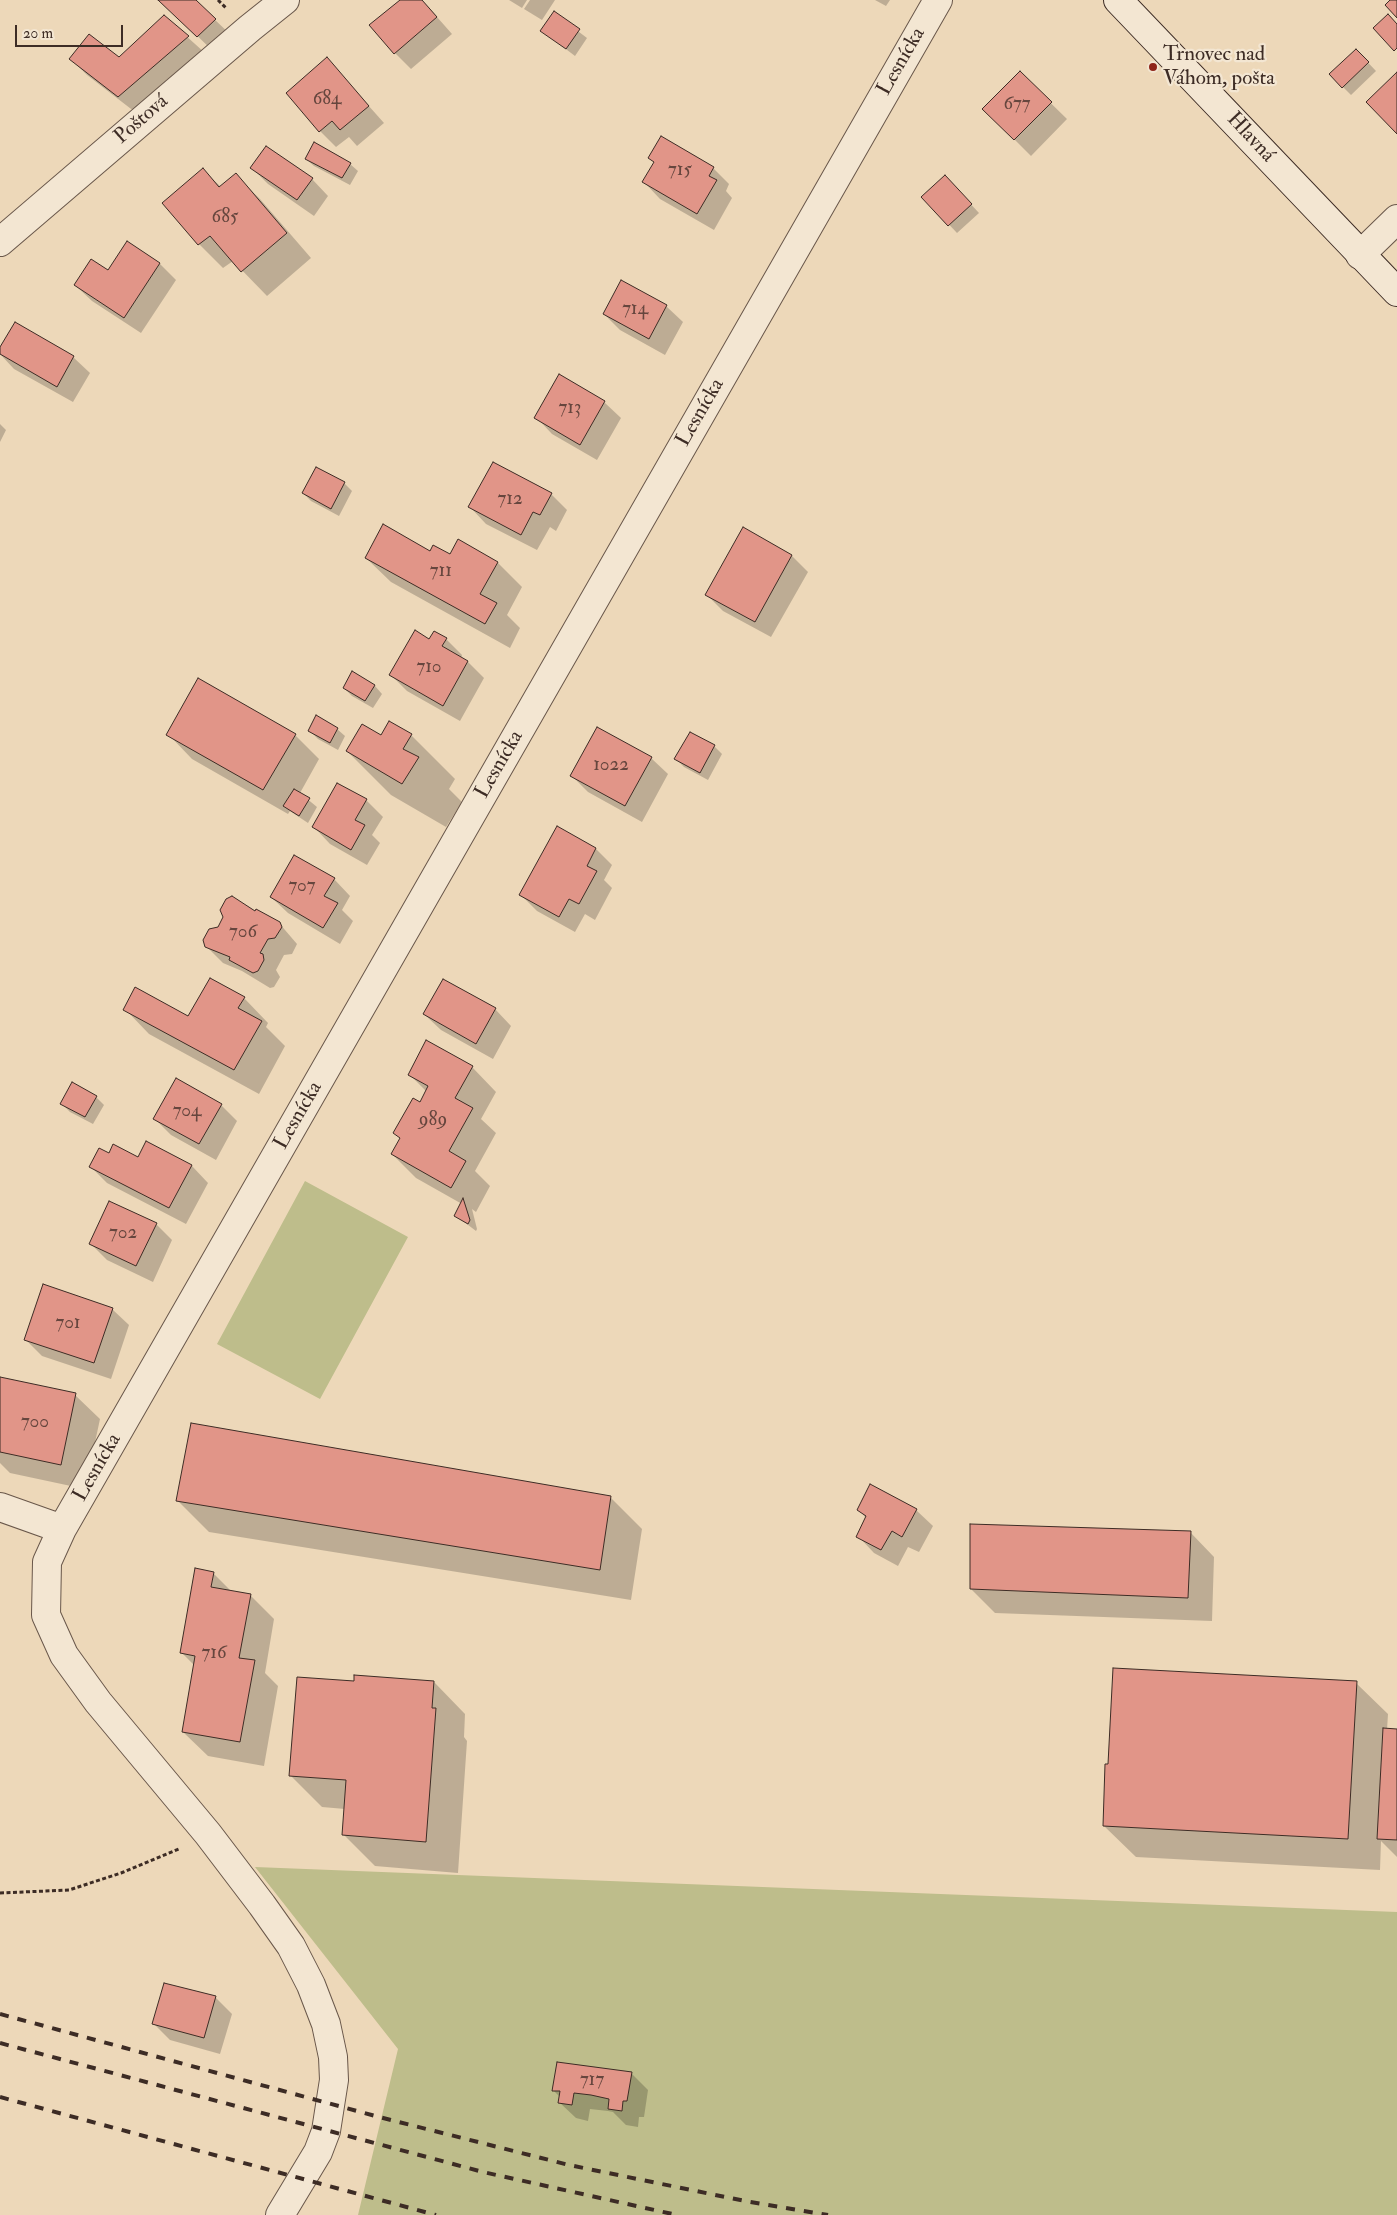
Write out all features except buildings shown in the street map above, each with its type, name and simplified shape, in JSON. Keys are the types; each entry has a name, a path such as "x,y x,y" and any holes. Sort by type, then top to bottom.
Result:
{"street":[{"name":"Poštová","path":"0,242 285,0"},
{"name":"Lesnícka","path":"280,2215 314,2159 326,2130 333,2088 333,2057 326,2024 311,1985 290,1946 208,1834 98,1702 64,1655 46,1615 47,1562 62,1529 938,0"},
{"name":"Hlavná","path":"1118,0 1397,292"},
{"path":"1360,255 1397,218"},
{"path":"0,1507 62,1529"}],"path":[{"path":"0,1893 69,1890 121,1873 177,1850 208,1834"}],"shaded area":[{"path":"305,1181 408,1237 320,1399 217,1344"},
{"path":"255,1867 1397,1912 1397,2215 358,2215 398,2049"}],"railway":[{"path":"0,2014 379,2117 569,2165 745,2201 828,2215"},
{"path":"0,2043 483,2172 677,2215"},
{"path":"0,2097 436,2215"}],"place":[{"name":"Trnovec nad Váhom, pošta","path":"1153,67"}]}
